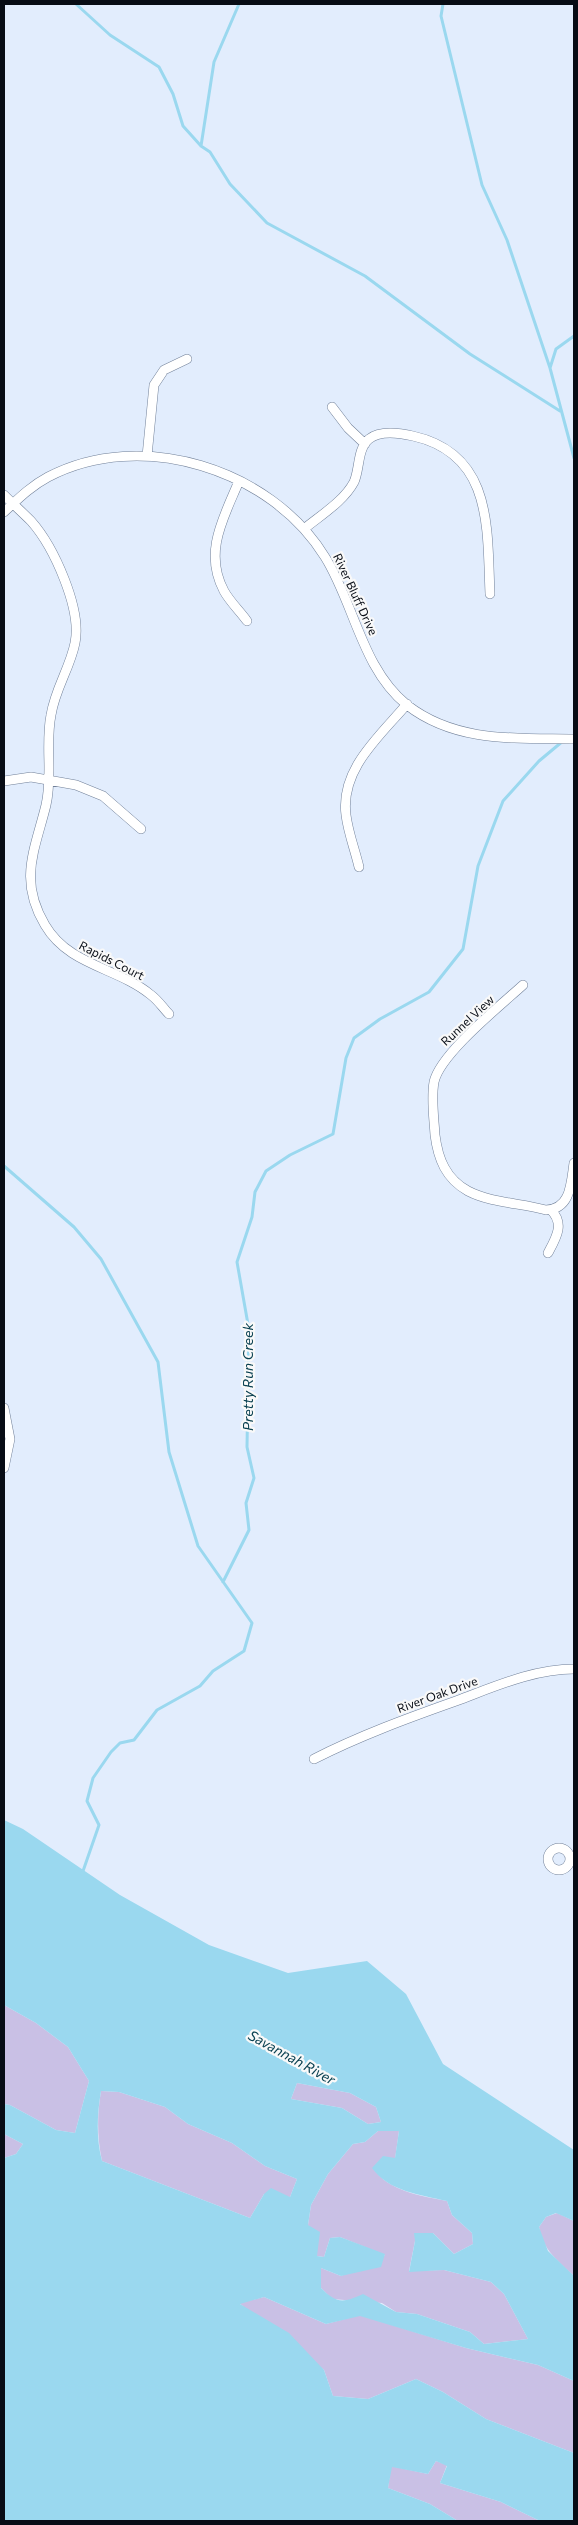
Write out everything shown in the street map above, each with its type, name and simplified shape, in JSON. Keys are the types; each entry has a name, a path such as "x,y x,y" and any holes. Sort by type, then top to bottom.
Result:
{"street":[{"path":"147,456 154,384 164,370 187,359"},
{"path":"332,407 348,428 365,444"},
{"path":"304,529 348,490 357,474 365,444 375,436 382,434 411,435 446,448 463,462 478,486 485,516 490,594"},
{"name":"River Bluff Drive","path":"4,512 36,484 62,471 112,458 147,456 195,464 239,481 278,505 304,529 333,570 373,661 407,704 438,723 477,736 574,739"},
{"path":"239,481 219,526 214,557 224,590 247,621"},
{"name":"Rapids Court","path":"4,495 31,522 49,549 71,599 76,620 73,652 56,693 51,712 50,781 30,864 32,891 44,924 67,951 79,959 152,995 169,1014"},
{"path":"359,867 346,815 349,781 359,761 407,704"},
{"path":"4,781 31,777 76,785 103,796 141,829"},
{"name":"Runnel View","path":"523,985 455,1046 442,1063 434,1082 433,1112 437,1147 447,1172 469,1191 487,1197 551,1210"},
{"path":"548,1254 559,1230 558,1218 551,1210 562,1205 568,1196 574,1163"},
{"path":"4,1408 10,1439 4,1468"},
{"name":"River Oak Drive","path":"314,1759 396,1722 491,1688 530,1675 574,1669"}],"shaded area":[{"path":"4,2005 36,2023 68,2047 89,2081 75,2133 56,2130 10,2105 4,2104"},
{"path":"297,2083 350,2093 376,2107 381,2122 368,2124 342,2108 291,2099"},
{"path":"101,2091 119,2092 165,2107 188,2124 232,2143 265,2166 297,2179 290,2197 264,2194 250,2218 102,2161 98,2126"},
{"path":"378,2131 399,2131 395,2159 373,2168 379,2176 406,2191 447,2201 452,2215 472,2233 473,2244 454,2254 433,2233 415,2241 409,2271 444,2270 491,2282 504,2294 528,2339 484,2344 470,2332 417,2314 396,2312 382,2303 332,2299 321,2288 321,2268 341,2276 385,2255 340,2237 330,2238 324,2257 317,2256 308,2225 311,2205 328,2174 353,2144 365,2142"},
{"path":"4,2134 23,2144 16,2154 4,2158"},
{"path":"557,2213 574,2221 574,2276 552,2254 541,2235 539,2227 546,2217"},
{"path":"264,2297 326,2324 360,2315 466,2348 538,2365 574,2381 574,2453 486,2419 443,2392 416,2379 368,2399 333,2396 324,2370 239,2303"},
{"path":"436,2461 447,2465 440,2483 501,2502 540,2521 458,2521 430,2504 388,2488 391,2466 428,2474"}],"water":[{"name":"Savannah River","path":"4,1820 23,1829 120,1895 209,1945 288,1973 367,1961 406,1994 443,2064 574,2150 574,2221 556,2213 546,2217 539,2227 548,2251 574,2276 574,2381 538,2365 466,2348 360,2316 326,2324 264,2297 240,2304 289,2333 324,2370 333,2396 368,2399 416,2379 443,2392 486,2419 574,2453 574,2521 540,2521 501,2502 440,2483 447,2466 436,2461 428,2474 392,2467 388,2488 430,2504 458,2521 4,2521 4,2158 16,2154 23,2144 4,2134 4,2104 10,2105 56,2130 75,2133 89,2081 68,2047 36,2023 4,2005","holes":["297,2083 350,2093 376,2107 381,2122 368,2124 342,2108 291,2099","101,2091 119,2092 165,2107 188,2124 232,2143 265,2166 297,2179 290,2197 271,2188 264,2194 250,2218 102,2161 98,2135","378,2131 399,2131 395,2158 383,2156 372,2168 379,2176 396,2187 447,2201 452,2215 472,2233 473,2244 454,2254 433,2233 414,2233 415,2241 409,2272 444,2270 491,2282 504,2294 528,2339 484,2344 470,2332 417,2314 396,2312 363,2294 341,2300 332,2297 321,2288 321,2268 341,2276 381,2267 385,2254 340,2237 330,2238 324,2257 317,2256 320,2232 308,2225 311,2205 328,2174 353,2144 365,2142"]}],"waterway":[{"path":"76,4 110,35 159,67 173,94 183,126 201,146 210,152 230,184 267,223 365,276 470,354 560,411"},
{"path":"201,146 214,62 239,4"},
{"path":"443,4 441,16 482,185 507,240 550,368"},
{"name":"Pretty Run Creek","path":"574,336 556,349 550,368 574,458"},
{"name":"Pretty Run Creek","path":"223,1582 249,1530 246,1503 254,1478 247,1447 249,1330 237,1262 252,1217 255,1192 266,1171 290,1155 333,1134 346,1058 354,1038 380,1019 429,992 463,949 478,866 503,801 539,761 563,741"},
{"path":"4,1166 74,1227 101,1259 158,1362 169,1452 198,1546 252,1623 244,1651 213,1671 200,1686 157,1710 134,1740 120,1743 111,1752 93,1778 87,1801 99,1825 82,1874"}]}
